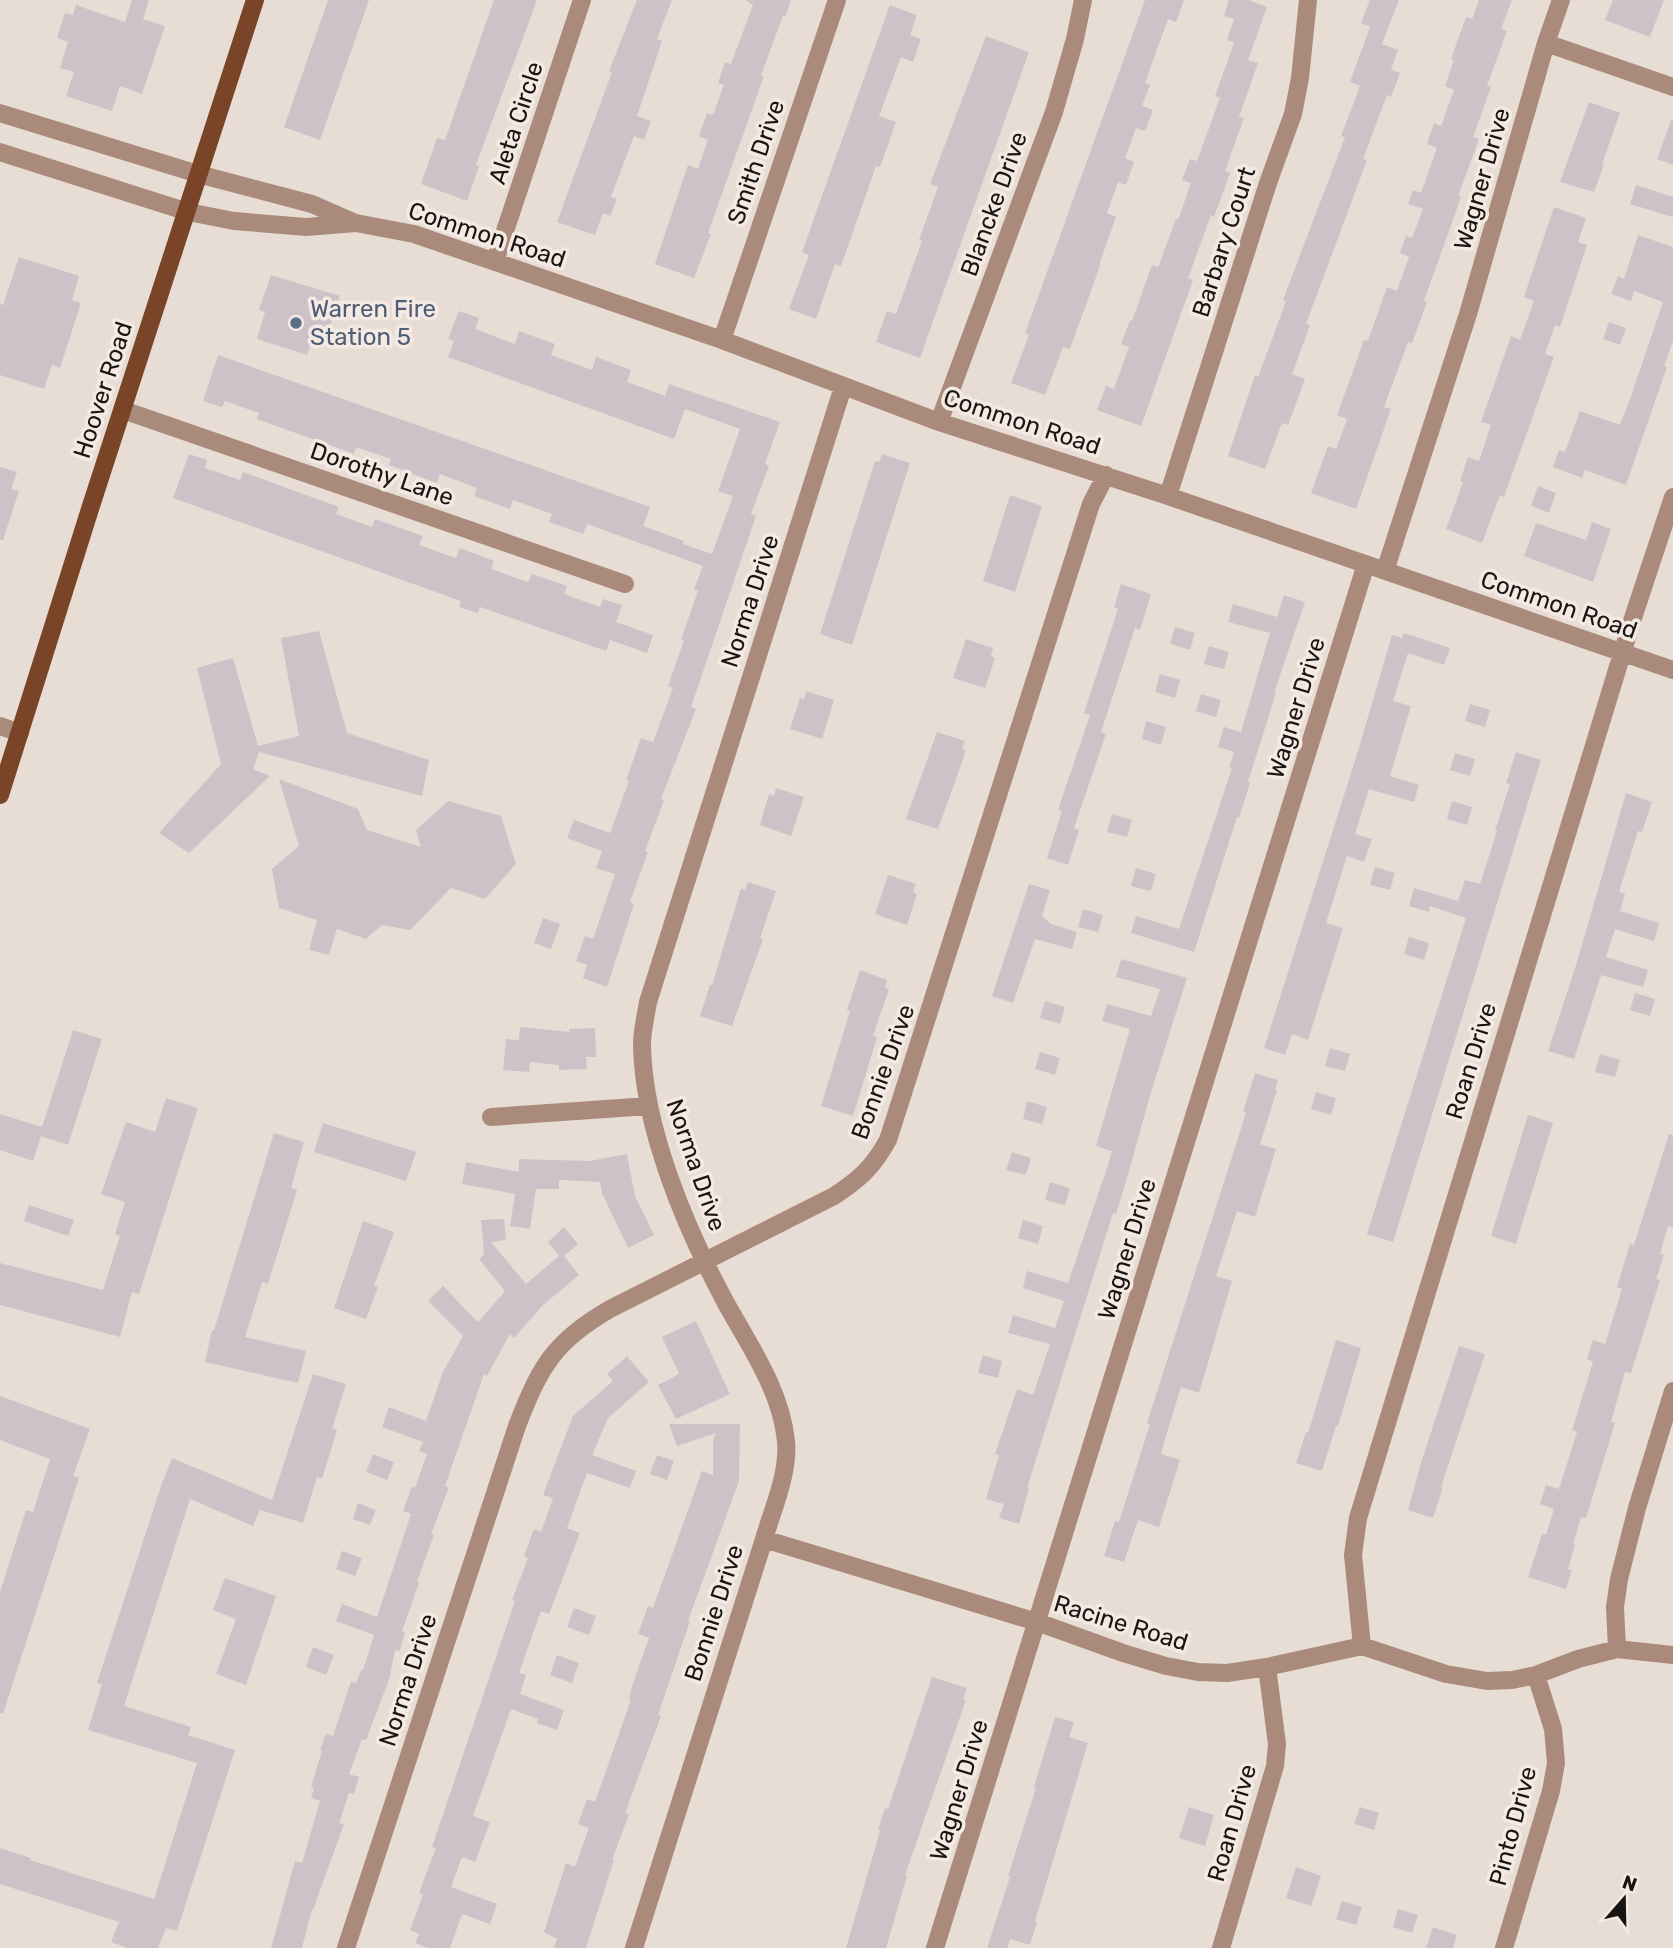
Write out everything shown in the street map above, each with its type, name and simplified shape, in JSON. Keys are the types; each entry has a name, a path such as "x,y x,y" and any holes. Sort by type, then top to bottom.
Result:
{"main road":[{"name":"Hoover Road","path":"0,795 256,0"}],"street":[{"name":"Aleta Circle","path":"495,261 582,0"},
{"name":"Smith Drive","path":"722,340 836,0"},
{"name":"Blancke Drive","path":"939,422 1054,112 1076,39 1083,0"},
{"name":"Barbary Court","path":"1168,496 1268,183 1293,114 1300,78 1308,0"},
{"name":"Wagner Drive","path":"1385,571 1468,314 1546,43 1561,0"},
{"path":"1546,43 1673,87"},
{"name":"Common Road","path":"0,113 198,174 312,204 356,223 414,234 722,340 939,422 1106,475 1673,670"},
{"name":"Common Road","path":"0,152 188,212 234,221 306,227 356,223"},
{"name":"Norma Drive","path":"346,1948 503,1466 531,1392 557,1348 588,1322 704,1263 671,1179 649,1105 642,1043 648,1002 843,387"},
{"name":"Dorothy Lane","path":"123,410 625,584"},
{"name":"Bonnie Drive","path":"634,1948 783,1475 786,1443 781,1413 772,1386 704,1263 834,1196 858,1180 876,1163 888,1140 1091,504 1106,475"},
{"name":"Roan Drive","path":"1362,1646 1353,1555 1360,1510 1622,653 1673,497"},
{"name":"Wagner Drive","path":"935,1948 1366,564"},
{"path":"0,726 20,733"},
{"path":"491,1117 649,1105"},
{"path":"1617,1649 1615,1606 1619,1579 1637,1508 1673,1391"},
{"name":"Racine Road","path":"764,1539 1037,1622 1123,1653 1198,1672 1227,1673 1267,1667 1362,1646"},
{"path":"1362,1646 1469,1679 1512,1681 1617,1649 1673,1655"},
{"name":"Roan Drive","path":"1221,1948 1275,1766 1276,1735 1267,1667"},
{"name":"Pinto Drive","path":"1504,1948 1551,1791 1556,1763 1553,1729 1536,1675"}],"building":[{"path":"132,0 149,0 143,19 165,26 142,94 120,86 112,111 66,96 74,72 60,68 68,42 57,38 65,13 73,15 76,5 125,22"},
{"path":"328,0 369,0 320,140 284,127"},
{"path":"494,0 537,0 476,165 479,166 467,201 421,184 437,138 445,140"},
{"path":"637,0 672,0 657,39 662,41 637,116 651,121 644,140 634,136 611,197 617,199 610,216 603,213 595,235 557,222 612,72 609,71"},
{"path":"745,0 791,0 761,75 764,76 694,278 655,264 688,165 698,169 708,140 699,136 707,113 713,115 724,85 718,83 725,62 731,64 753,5"},
{"path":"1145,0 1184,0 1176,22 1168,19 1145,83 1150,85 1142,106 1153,110 1145,131 1136,128 1125,158 1134,162 1126,185 1118,182 1107,213 1116,217 1100,266 1070,349 1063,347 1045,395 1011,383 1029,335 1025,333"},
{"path":"1229,0 1248,0 1267,7 1248,60 1258,63 1239,117 1244,118 1225,171 1230,173 1188,278 1193,280 1141,426 1097,410 1106,386 1114,389 1129,347 1121,344 1152,265 1158,267 1176,219 1178,220 1191,183 1182,180 1190,159 1197,161 1220,98 1215,96 1234,43 1227,40 1234,19 1224,16"},
{"path":"1370,0 1399,0 1382,44 1398,50 1391,70 1400,73 1391,97 1387,95 1363,159 1367,160 1306,324 1310,325 1292,374 1305,379 1288,425 1282,423 1265,469 1228,456 1255,375 1258,377 1286,301 1283,300 1345,137 1341,136 1360,86 1350,82 1370,27 1361,23"},
{"path":"1479,0 1512,0 1501,29 1507,31 1487,86 1491,87 1473,137 1479,139 1458,196 1461,197 1412,343 1408,342 1384,407 1391,409 1356,509 1311,493 1328,446 1336,449 1347,419 1337,415 1364,340 1368,341 1387,287 1397,291 1409,257 1400,253 1406,236 1412,238 1423,209 1408,204 1413,190 1421,193 1437,148 1427,144 1434,123 1441,126 1454,90 1445,86 1454,60 1451,59 1466,17 1472,19"},
{"path":"1613,0 1664,0 1650,37 1605,20"},
{"path":"890,5 917,15 910,35 921,39 913,62 901,57 879,116 896,122 880,167 876,166 841,266 835,264 816,319 789,309 809,255 802,252"},
{"path":"986,36 1029,52 920,358 876,342 887,311 896,314 938,187 930,184"},
{"path":"1589,102 1620,113 1594,192 1560,182"},
{"path":"1673,120 1673,165 1657,159"},
{"path":"1636,185 1673,197 1673,217 1630,204"},
{"path":"1554,207 1586,218 1578,242 1587,245 1560,327 1555,325 1545,354 1554,357 1504,497 1500,495 1482,543 1446,529 1463,482 1460,481 1468,457 1479,461 1491,425 1481,422 1511,336 1520,340 1534,301 1524,297"},
{"path":"1638,235 1673,247 1673,341 1664,366 1667,367 1626,485 1585,470 1582,478 1553,467 1559,450 1565,452 1580,411 1620,425 1629,402 1663,302 1634,291 1631,301 1611,294 1618,276 1624,279"},
{"path":"19,257 79,276 72,300 81,303 60,368 52,365 44,389 0,375 0,304 3,305"},
{"name":"Warren Fire Station 5","path":"271,275 340,296 326,338 314,335 307,355 257,339 265,312 259,310"},
{"path":"459,311 479,318 475,329 515,344 519,331 555,344 551,355 592,370 596,357 631,370 627,382 665,396 669,384 780,422 765,464 769,466 751,514 756,516 691,707 696,709 661,799 664,800 645,851 648,852 630,902 634,904 607,987 583,978 587,965 576,961 585,936 593,939 615,874 596,868 602,851 567,838 574,820 610,833 641,738 653,742 673,688 668,686 684,640 681,639 698,591 694,589 703,566 587,524 583,534 549,522 552,514 513,500 510,509 474,496 477,488 440,474 437,483 389,465 391,459 356,447 354,454 257,419 259,413 225,401 222,407 203,401 218,355 650,507 643,526 712,554 733,496 718,491 740,429 685,409 674,439 448,357 454,341 448,339"},
{"path":"1609,322 1626,328 1620,345 1603,339"},
{"path":"189,454 207,460 205,468 240,480 243,472 339,507 336,514 372,527 375,519 423,536 419,545 456,558 460,548 494,561 491,569 528,582 532,574 567,586 564,594 600,607 603,599 622,605 616,622 653,635 647,653 610,640 606,651 480,607 478,613 459,607 461,601 173,498"},
{"path":"882,454 910,463 852,645 820,634 875,461 879,462"},
{"path":"0,467 17,472 11,489 19,491 3,540 0,540"},
{"path":"1538,486 1556,493 1549,513 1531,506"},
{"path":"1010,495 1042,506 1015,592 983,581"},
{"path":"1592,522 1611,529 1593,582 1524,556 1536,523 1586,540"},
{"path":"1121,584 1151,594 1140,630 1135,628 1101,732 1106,734 1074,828 1079,830 1068,865 1047,858 1062,811 1058,810 1090,715 1084,713 1118,609 1114,607"},
{"path":"1284,595 1305,602 1274,693 1239,818 1237,817 1194,952 1131,933 1136,916 1179,929 1232,768 1229,767 1234,752 1218,747 1224,727 1241,732 1270,633 1228,622 1233,604 1277,617"},
{"path":"1175,627 1195,633 1190,650 1170,644"},
{"path":"319,631 347,733 429,760 422,796 259,752 253,769 270,776 189,853 159,833 221,764 197,668 233,658 258,746 299,736 281,638"},
{"path":"1404,633 1450,648 1444,665 1408,653 1393,701 1411,706 1390,776 1419,785 1414,802 1369,789 1355,834 1372,839 1364,862 1347,856 1326,923 1343,928 1308,1040 1292,1034 1285,1055 1264,1048 1392,635 1402,638"},
{"path":"966,639 993,648 991,656 995,658 985,688 953,678"},
{"path":"1209,646 1229,652 1224,669 1204,664"},
{"path":"1160,674 1180,680 1175,698 1155,692"},
{"path":"806,691 834,700 822,739 790,729 800,698 804,699"},
{"path":"1201,694 1221,700 1216,717 1196,711"},
{"path":"1470,704 1490,710 1485,727 1465,721"},
{"path":"1146,721 1166,727 1161,745 1142,739"},
{"path":"937,732 965,741 962,749 966,751 938,829 906,819"},
{"path":"1516,752 1541,760 1393,1242 1367,1234 1466,918 1430,906 1429,912 1409,906 1414,888 1458,901 1465,880 1480,884 1510,784 1506,783"},
{"path":"1455,753 1475,759 1470,776 1450,770"},
{"path":"279,779 358,809 367,830 421,847 416,830 448,801 501,816 516,864 485,899 451,888 410,930 382,925 366,939 337,929 329,955 309,950 317,920 279,908 272,869 299,846"},
{"path":"776,788 804,797 791,836 760,825 769,794 774,796"},
{"path":"1626,793 1652,802 1642,832 1638,831 1619,892 1625,894 1620,911 1659,923 1654,941 1615,929 1606,957 1648,970 1643,987 1601,975 1574,1059 1548,1051"},
{"path":"1452,801 1472,807 1467,825 1447,819"},
{"path":"1112,814 1132,820 1127,837 1107,832"},
{"path":"1375,867 1395,873 1390,890 1370,885"},
{"path":"1136,868 1156,874 1151,891 1131,886"},
{"path":"888,875 916,884 913,892 917,894 907,925 875,914"},
{"path":"748,882 776,891 760,938 763,939 732,1026 700,1016 741,888 745,890"},
{"path":"1029,884 1050,890 1042,916 1051,924 1077,932 1072,949 1035,939 1013,1003 992,996"},
{"path":"1083,909 1103,915 1098,932 1078,927"},
{"path":"543,918 560,924 551,949 534,943"},
{"path":"1409,937 1429,943 1424,960 1404,954"},
{"path":"1121,959 1187,978 1116,1214 1113,1213 1027,1488 1029,1489 1019,1524 999,1518 1004,1504 986,1499 999,1455 995,1454 1017,1389 1033,1395 1050,1344 1008,1333 1013,1315 1055,1328 1064,1301 1023,1288 1027,1271 1068,1283 1108,1165 1112,1151 1096,1146 1130,1029 1102,1021 1107,1004 1151,1016 1160,989 1116,977"},
{"path":"860,970 887,980 885,988 889,989 873,1036 877,1037 853,1116 821,1106"},
{"path":"1635,993 1655,999 1650,1016 1630,1010"},
{"path":"1045,1001 1065,1007 1060,1024 1040,1018"},
{"path":"520,1027 570,1032 569,1029 595,1028 596,1057 586,1057 587,1069 559,1070 559,1065 530,1062 529,1072 503,1070 506,1039 519,1040"},
{"path":"73,1030 102,1039 68,1145 41,1136 33,1161 0,1150 0,1114 42,1127"},
{"path":"1330,1048 1350,1054 1345,1071 1325,1066"},
{"path":"1040,1052 1060,1058 1055,1075 1035,1069"},
{"path":"1600,1054 1620,1060 1615,1077 1595,1072"},
{"path":"1255,1073 1278,1080 1260,1144 1276,1149 1255,1217 1237,1211 1216,1276 1232,1281 1199,1393 1181,1387 1161,1454 1180,1460 1159,1527 1138,1520 1124,1562 1104,1556 1115,1521 1119,1522 1150,1424 1147,1423 1246,1113 1243,1112"},
{"path":"1316,1092 1336,1098 1331,1115 1311,1109"},
{"path":"166,1098 198,1108 139,1294 132,1292 120,1337 0,1305 0,1263 103,1290 120,1236 115,1234 125,1202 101,1194 126,1122 155,1132"},
{"path":"1027,1101 1047,1107 1042,1124 1023,1119"},
{"path":"1528,1115 1553,1123 1516,1244 1491,1236"},
{"path":"323,1123 416,1152 406,1181 314,1152"},
{"path":"274,1133 304,1142 291,1188 297,1190 268,1284 262,1282 245,1337 306,1351 298,1383 205,1362 212,1330"},
{"path":"1669,1134 1673,1135 1673,1227 1668,1226 1660,1254 1664,1255 1656,1279 1660,1280 1631,1373 1625,1372 1611,1422 1615,1423 1586,1518 1581,1517 1573,1544 1575,1545 1568,1569 1572,1570 1566,1589 1528,1577 1542,1534 1546,1535 1554,1509 1540,1504 1546,1485 1559,1489 1577,1432 1572,1430 1593,1362 1587,1359 1593,1340 1605,1344 1622,1289 1617,1287 1630,1244 1634,1245"},
{"path":"1012,1152 1031,1158 1026,1175 1006,1170"},
{"path":"627,1154 635,1196 654,1235 628,1248 602,1193 600,1182 559,1180 559,1189 536,1189 530,1229 510,1226 515,1194 462,1184 466,1162 519,1172 519,1159 590,1161"},
{"path":"1050,1182 1070,1188 1065,1205 1045,1200"},
{"path":"29,1205 74,1220 68,1236 24,1221"},
{"path":"504,1219 506,1240 491,1242 526,1284 559,1256 548,1242 564,1227 578,1244 564,1256 579,1275 542,1306 514,1338 510,1334 487,1376 484,1374 445,1486 449,1487 431,1534 434,1535 402,1631 405,1632 400,1651 395,1650 389,1680 366,1740 362,1739 349,1774 359,1777 354,1794 349,1793 339,1823 344,1824 312,1909 302,1948 271,1948 295,1861 302,1863 320,1801 311,1798 314,1789 311,1787 322,1751 320,1750 326,1734 333,1736 351,1681 356,1683 363,1670 374,1635 336,1621 342,1604 377,1617 411,1514 403,1511 412,1486 415,1488 427,1454 419,1451 423,1442 382,1427 389,1407 426,1421 443,1372 463,1336 428,1301 443,1286 478,1322 505,1291 479,1259 484,1255 481,1220"},
{"path":"1023,1220 1043,1226 1038,1244 1018,1238"},
{"path":"363,1221 394,1232 374,1286 378,1287 366,1319 334,1308"},
{"path":"696,1321 730,1394 676,1419 658,1385 679,1374 662,1337"},
{"path":"1336,1340 1361,1348 1322,1471 1296,1463 1306,1432 1308,1433"},
{"path":"1459,1346 1485,1354 1433,1518 1408,1510"},
{"path":"983,1355 1002,1361 998,1378 978,1373"},
{"path":"627,1356 649,1382 608,1418 592,1455 636,1471 630,1488 587,1473 567,1528 580,1533 549,1614 541,1611 519,1673 526,1675 520,1694 564,1710 557,1730 537,1723 538,1719 511,1709 473,1816 490,1822 475,1862 462,1857 451,1887 497,1904 490,1924 462,1914 450,1948 428,1948 415,1943 419,1934 410,1930 423,1895 419,1893 515,1601 512,1600 528,1558 524,1556 534,1529 541,1532 553,1498 543,1495 573,1416 613,1381 607,1374"},
{"path":"313,1374 346,1384 332,1429 337,1430 322,1479 317,1477 303,1523 260,1510 253,1526 190,1499 124,1706 191,1727 188,1735 235,1750 177,1931 166,1928 158,1948 128,1948 111,1942 119,1922 0,1884 0,1848 154,1899 197,1763 88,1730 102,1684 97,1683 172,1458 272,1500"},
{"path":"0,1396 90,1429 73,1476 79,1478 3,1714 0,1713 0,1592 26,1510 33,1512 50,1459 0,1440"},
{"path":"669,1424 740,1424 739,1481 688,1621 658,1715 661,1716 625,1813 629,1814 612,1860 586,1948 554,1948 557,1939 544,1932 566,1863 575,1867 589,1828 578,1824 587,1799 595,1802 631,1700 632,1686 649,1638 638,1634 648,1606 653,1608 702,1471 713,1475 713,1440 716,1433 677,1446"},
{"path":"373,1454 394,1462 387,1480 366,1472"},
{"path":"657,1455 674,1461 667,1480 650,1474"},
{"path":"358,1503 376,1510 370,1525 353,1519"},
{"path":"342,1551 362,1558 355,1576 336,1569"},
{"path":"225,1578 276,1596 246,1685 216,1674 236,1619 213,1610"},
{"path":"574,1608 596,1616 589,1635 567,1627"},
{"path":"313,1647 334,1655 326,1675 306,1667"},
{"path":"557,1655 579,1663 572,1683 550,1675"},
{"path":"932,1677 967,1688 963,1699 966,1700 905,1875 907,1876 886,1948 846,1948 880,1831 878,1830 885,1808 888,1809"},
{"path":"1055,1717 1074,1722 1069,1737 1088,1743 1035,1921 1037,1922 1030,1945 1010,1939 1007,1948 987,1948 1010,1877 1008,1876"},
{"path":"1189,1807 1214,1815 1205,1846 1179,1838"},
{"path":"1360,1807 1379,1813 1374,1830 1354,1824"},
{"path":"1296,1867 1321,1876 1311,1906 1286,1898"},
{"path":"1342,1901 1362,1907 1356,1925 1336,1919"},
{"path":"1398,1909 1418,1915 1412,1933 1393,1927"},
{"path":"1433,1927 1457,1935 1453,1948 1426,1948"}],"place":[{"name":"Warren Fire Station 5","path":"296,323"}]}
